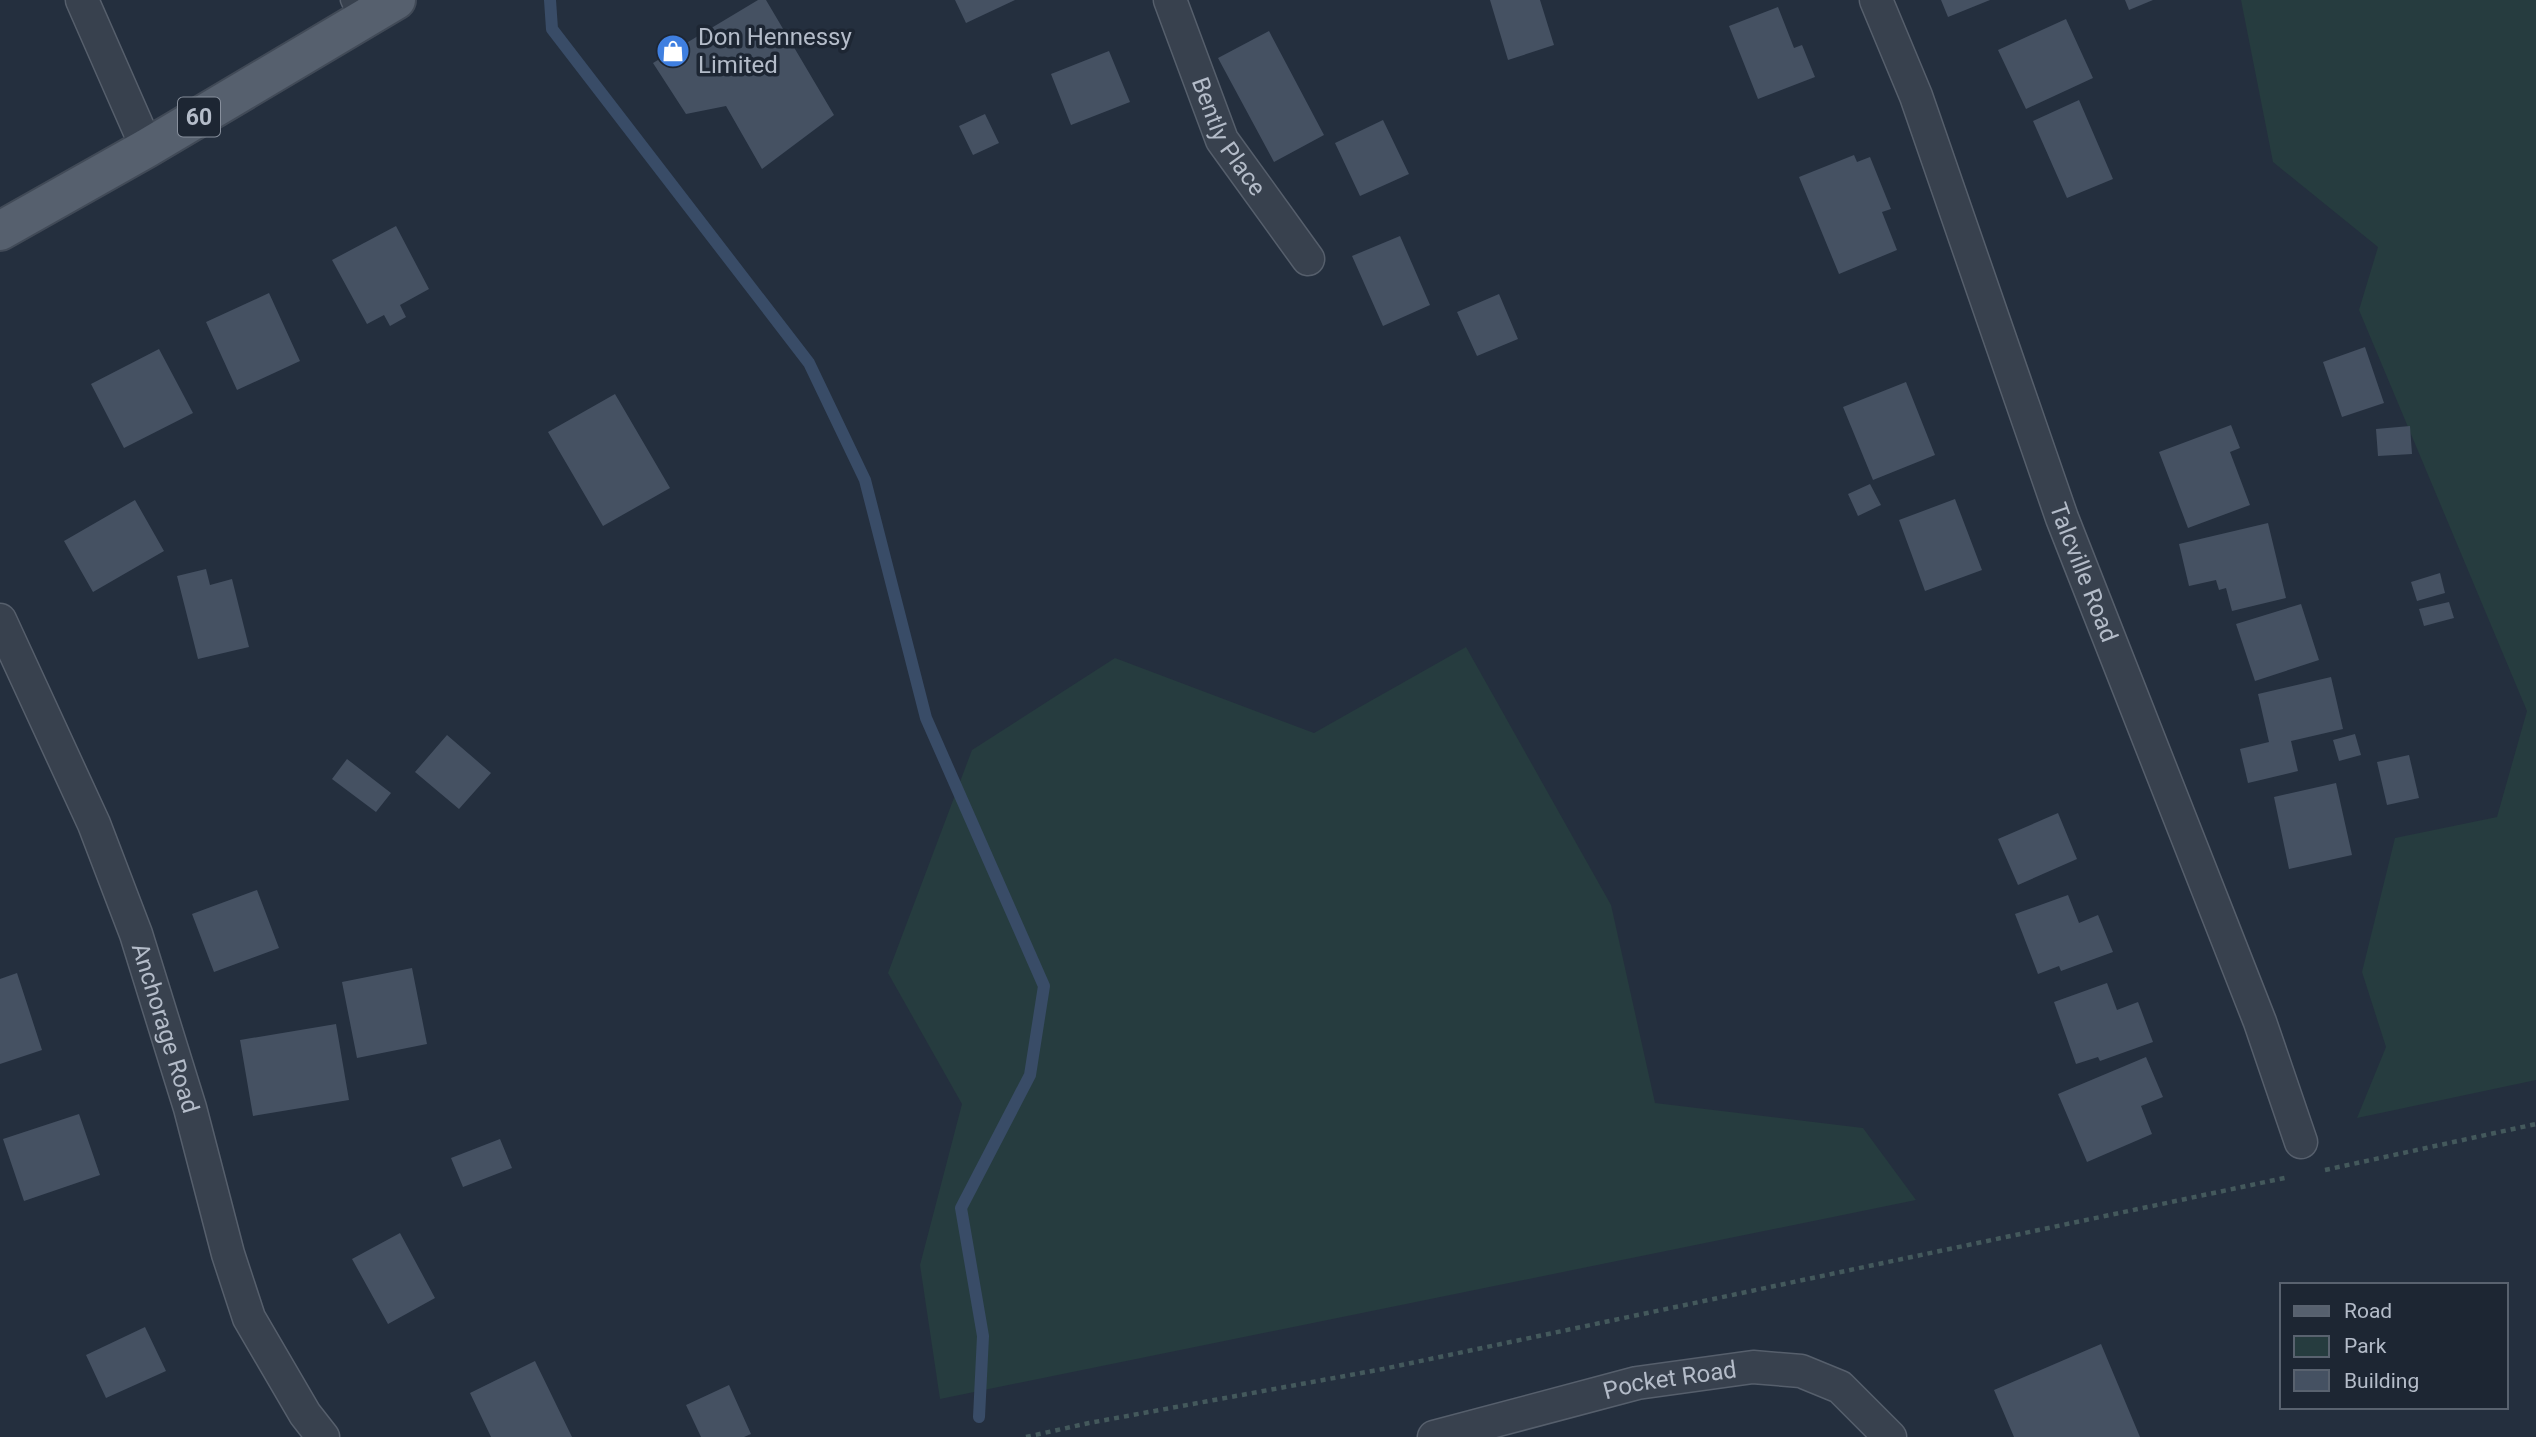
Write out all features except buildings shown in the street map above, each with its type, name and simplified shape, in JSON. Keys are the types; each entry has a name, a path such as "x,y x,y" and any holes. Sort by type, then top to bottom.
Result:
{"main road":[{"name":"60","path":"0,231 147,148 369,8"}],"street":[{"path":"82,0 147,148"},
{"name":"Bently Place","path":"1170,0 1222,140 1308,259"},
{"name":"Talcville Road","path":"1876,0 1916,96 2062,518 2260,1022 2301,1142"},
{"name":"Anchorage Road","path":"0,620 94,824 136,934 190,1108 228,1254 249,1318 323,1437"},
{"name":"Pocket Road","path":"1434,1437 1637,1383 1753,1367 1801,1371 1840,1387 1890,1437"}],"path":[{"path":"2316,1171 2536,1124"},
{"path":"1026,1437 1383,1369 2290,1177"}],"green space":[{"path":"2241,0 2536,0 2536,1080 2357,1118 2386,1047 2362,972 2395,838 2497,817 2527,711 2359,310 2378,247 2273,162"},
{"path":"1466,647 1611,905 1655,1103 1863,1128 1916,1200 940,1399 920,1265 962,1104 888,973 972,750 1115,658 1314,733"}],"waterway":[{"path":"550,0 552,29 809,363 865,480 926,718 1044,986 1030,1075 961,1208 983,1336 979,1417"}],"place":[{"name":"Don Hennessy Limited","path":"673,51"}]}
